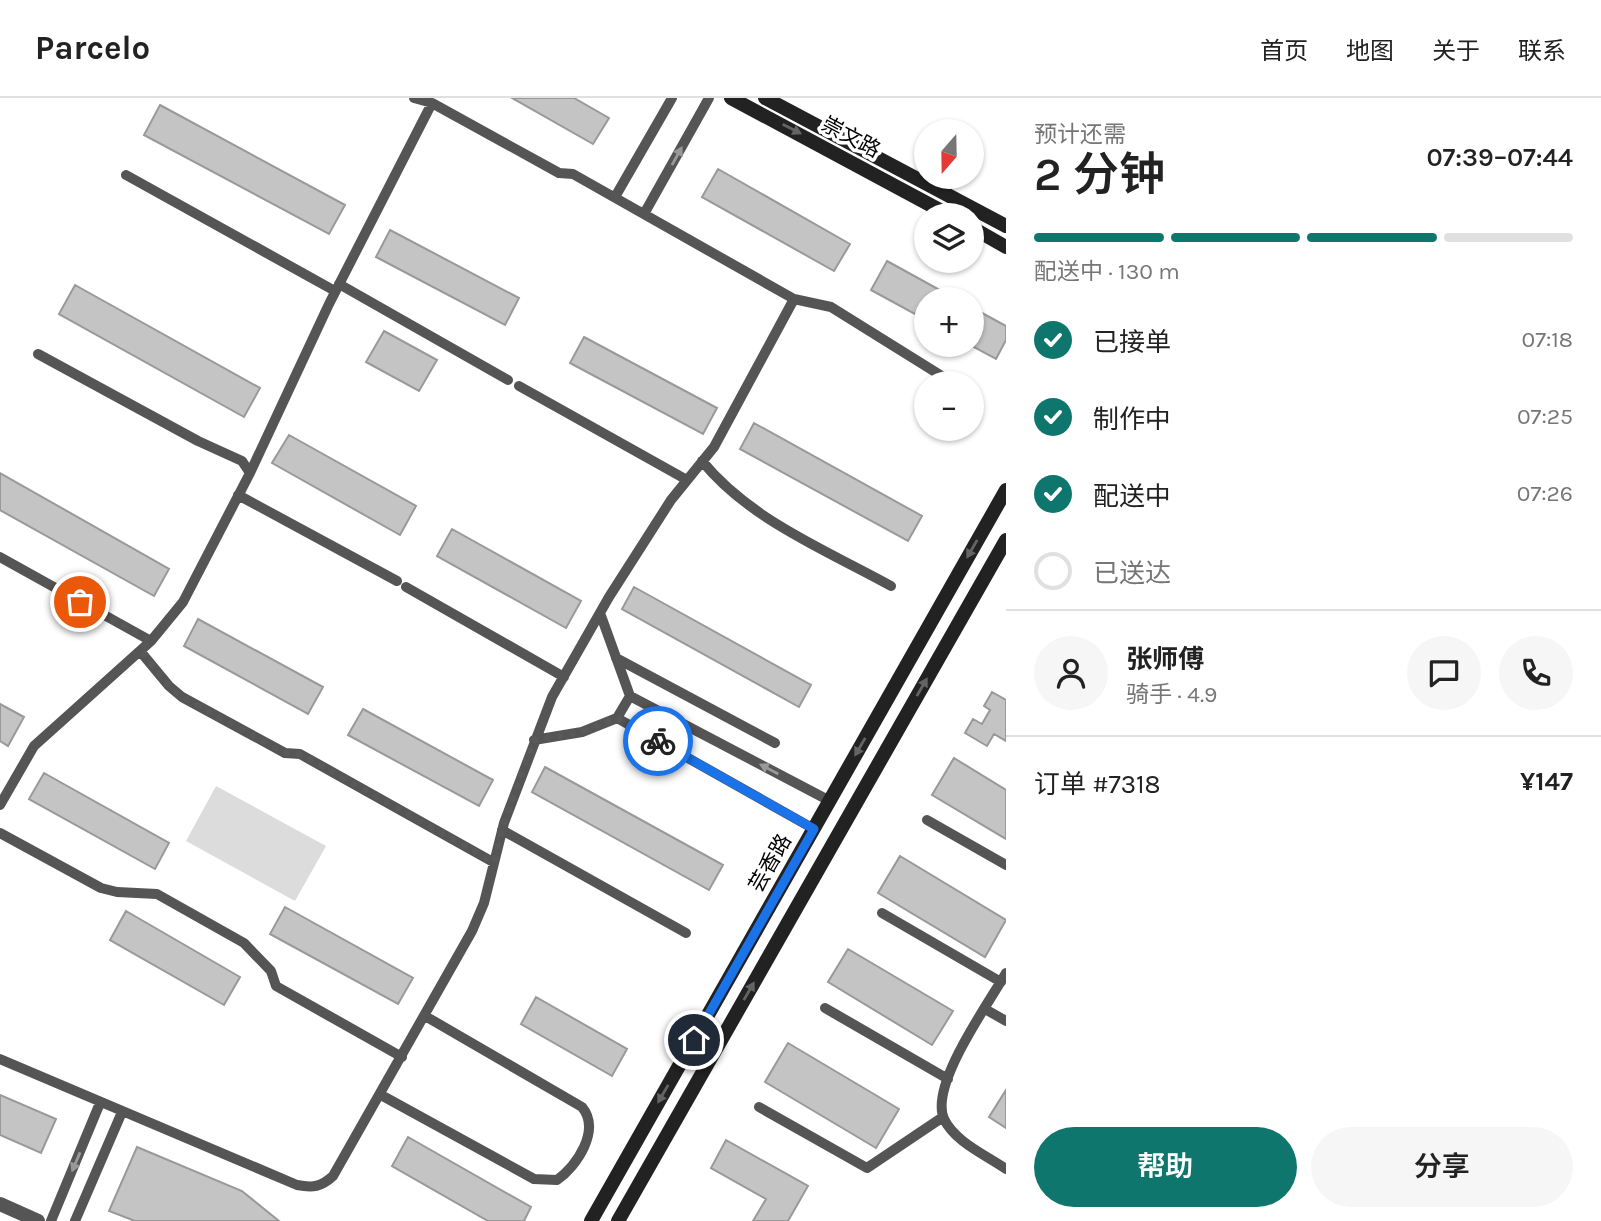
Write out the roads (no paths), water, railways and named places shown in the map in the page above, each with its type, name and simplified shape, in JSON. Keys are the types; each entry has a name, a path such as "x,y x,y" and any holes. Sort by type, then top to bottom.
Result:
{"street":[{"name":"崇文路","path":"731,98 928,203"},
{"name":"崇文路","path":"765,98 1006,226"},
{"path":"984,235 1006,247"},
{"name":"芸香路","path":"591,1221 1006,490"},
{"path":"618,1221 1006,540"},
{"path":"0,1205 38,1221"}],"lane":[{"path":"414,98 432,103 559,173 573,174 794,299 831,307 934,371"},
{"path":"615,197 672,98"},
{"path":"644,214 709,98"},
{"path":"0,805 3,789 34,746 151,641 183,602 250,473 337,287 432,103"},
{"path":"126,176 508,380"},
{"path":"0,1059 297,1185 312,1187 324,1184 333,1176 472,931 484,903 502,831 534,740 564,677 600,613 671,500 702,461 732,416 794,299"},
{"path":"38,354 198,441 242,460 250,473"},
{"path":"519,386 688,480"},
{"path":"702,461 722,485 755,511 891,586"},
{"path":"239,495 564,677"},
{"path":"0,557 151,641"},
{"path":"600,613 630,696 830,801"},
{"path":"140,650 169,686 182,697 285,753 300,754 494,862"},
{"path":"617,658 775,743"},
{"path":"534,740 582,732 617,718 630,696"},
{"path":"617,718 814,829"},
{"path":"927,820 1006,865"},
{"path":"502,831 686,933"},
{"path":"0,833 101,888 117,892 157,894 244,943 271,971 276,986 402,1056"},
{"path":"882,913 1004,978 948,1079 943,1092 943,1117 958,1137 1006,1169"},
{"path":"825,1008 948,1079"},
{"path":"985,1009 1006,1021"},
{"path":"381,1095 534,1179 557,1180 570,1170 590,1130 589,1119 582,1107 425,1016"},
{"path":"51,1221 100,1103"},
{"path":"759,1107 866,1168 943,1117"},
{"path":"75,1221 122,1112"}]}
